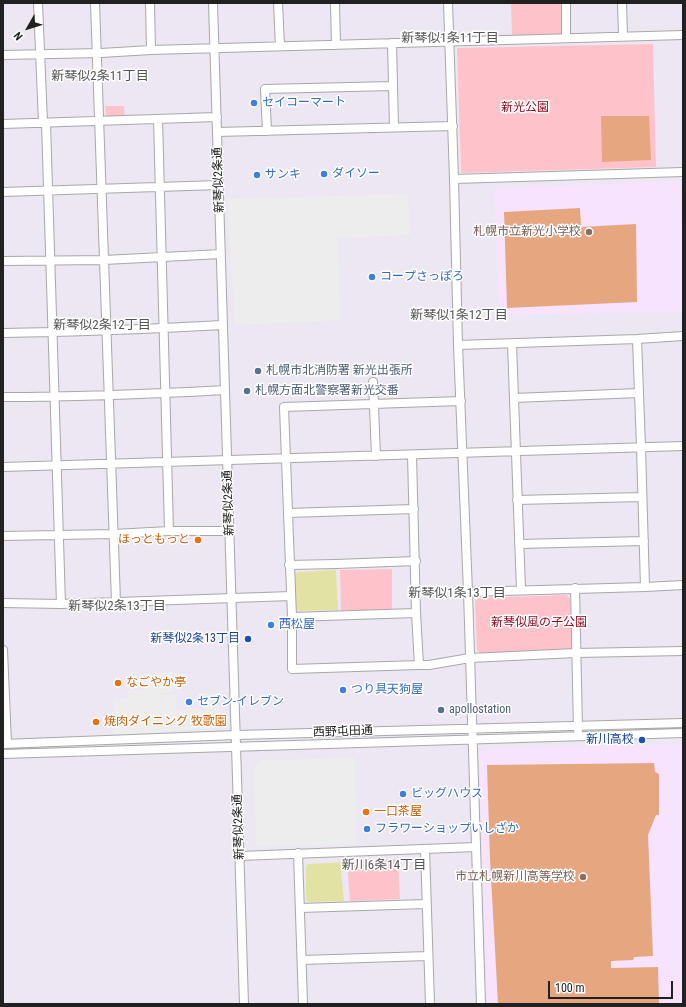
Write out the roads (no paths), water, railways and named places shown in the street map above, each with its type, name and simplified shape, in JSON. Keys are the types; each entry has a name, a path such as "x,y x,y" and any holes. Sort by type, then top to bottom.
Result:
{"street":[{"path":"38,3 51,260 62,604"},
{"path":"96,3 116,602"},
{"path":"150,3 151,50"},
{"name":"新琴似2条通","path":"213,3 244,1004"},
{"path":"278,3 280,46"},
{"path":"335,3 336,45"},
{"path":"448,3 453,126 458,345 468,592 481,1004"},
{"path":"566,3 566,38"},
{"path":"622,3 623,36"},
{"path":"3,55 683,35"},
{"path":"392,43 394,127"},
{"path":"266,131 265,89 393,86"},
{"path":"3,124 217,117"},
{"path":"158,119 169,531"},
{"path":"217,132 453,126"},
{"path":"454,179 683,172"},
{"path":"3,192 219,185"},
{"path":"3,261 104,260 221,254"},
{"path":"3,333 163,329 223,325"},
{"path":"458,345 683,336"},
{"path":"637,339 645,587"},
{"path":"512,344 521,590"},
{"path":"373,382 376,456"},
{"path":"3,397 55,397 225,390"},
{"path":"514,398 639,393"},
{"path":"461,401 284,407 292,617 292,669 428,665 470,658 576,653 683,651"},
{"path":"3,467 683,446"},
{"path":"412,455 416,561 416,613 419,665"},
{"path":"518,500 642,497"},
{"path":"288,513 414,509"},
{"path":"3,536 114,534 169,531 230,531"},
{"path":"519,544 644,541"},
{"path":"289,565 416,561"},
{"path":"468,592 645,587 683,584"},
{"path":"575,588 578,737"},
{"path":"3,603 62,604 290,596"},
{"path":"292,617 416,613"},
{"path":"3,650 5,744"},
{"name":"西野屯田通","path":"5,744 236,735 683,723"},
{"name":"西野屯田通","path":"3,754 683,733"},
{"path":"240,856 476,847"},
{"path":"425,849 430,1004"},
{"path":"298,853 303,1004"},
{"path":"300,908 426,904"},
{"path":"302,960 428,956"}],"place":[{"name":"セイコーマート","path":"254,103"},
{"name":"ダイソー","path":"324,174"},
{"name":"サンキ","path":"257,175"},
{"name":"札幌市立新光小学校","path":"589,232"},
{"name":"コープさっぽろ","path":"372,277"},
{"name":"札幌市北消防署 新光出張所","path":"258,371"},
{"name":"札幌方面北警察署新光交番","path":"247,391"},
{"name":"ほっともっと","path":"198,540"},
{"name":"西松屋","path":"271,625"},
{"name":"新琴似2条13丁目","path":"248,639"},
{"name":"なごやか亭","path":"118,683"},
{"name":"つり具天狗屋","path":"343,690"},
{"name":"セブン-イレブン","path":"189,702"},
{"name":"apollostation","path":"441,710"},
{"name":"焼肉ダイニング 牧歌園","path":"96,722"},
{"name":"新川高校","path":"642,740"},
{"name":"ビッグハウス","path":"403,794"},
{"name":"一口茶屋","path":"366,812"},
{"name":"フラワーショップいしざか","path":"367,829"},
{"name":"市立札幌新川高等学校","path":"583,877"}],"district":[{"name":"新琴似1条11丁目","path":"450,39"},
{"name":"新琴似2条11丁目","path":"100,77"},
{"name":"新琴似1条12丁目","path":"459,316"},
{"name":"新琴似2条12丁目","path":"102,326"},
{"name":"新琴似1条13丁目","path":"457,594"},
{"name":"新琴似2条13丁目","path":"117,607"},
{"name":"新川6条14丁目","path":"384,866"}],"park label":[{"name":"新光公園","path":"525,108"},
{"name":"新琴似風の子公園","path":"539,623"}]}
